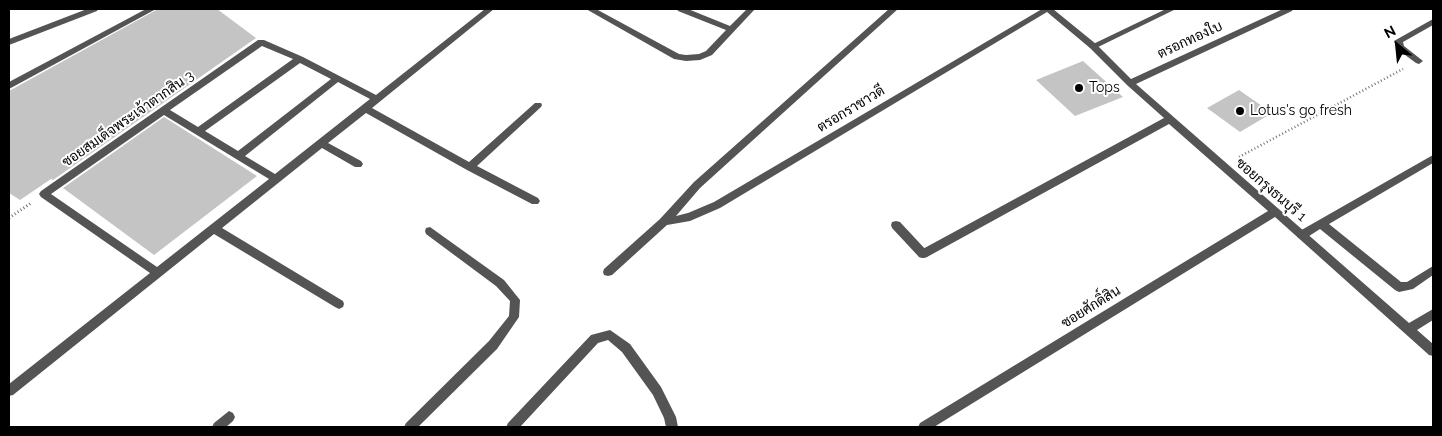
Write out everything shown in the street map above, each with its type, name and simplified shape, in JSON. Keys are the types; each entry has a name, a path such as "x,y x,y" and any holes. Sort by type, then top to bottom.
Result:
{"street":[{"path":"9,42 94,9"},
{"path":"9,86 152,9"},
{"path":"9,392 490,9"},
{"path":"590,9 678,57 700,57 709,53 751,9"},
{"path":"681,9 731,29"},
{"path":"608,272 664,222 697,185 894,9"},
{"name":"ตรอกราชาวดี","path":"664,222 690,217 717,205 1047,9"},
{"name":"ซอยกรุงธนบุรี 1","path":"1047,9 1094,46 1130,83 1170,119 1433,351"},
{"path":"1094,46 1172,9"},
{"name":"ตรอกทองใบ","path":"1130,83 1289,9"},
{"path":"1419,61 1400,47 1398,41 1433,22"},
{"name":"ซอยสมเด็จพระเจ้าตากสิน 3","path":"44,194 262,42 300,59"},
{"path":"198,132 300,59 377,99"},
{"path":"238,156 336,79"},
{"path":"470,167 538,105"},
{"path":"365,108 470,167 536,201"},
{"path":"165,111 276,179"},
{"path":"896,225 922,254 1170,119"},
{"path":"321,143 358,164"},
{"path":"1302,235 1433,159"},
{"path":"44,194 158,273"},
{"name":"ซอยศักดิ์สิน","path":"924,427 1275,212"},
{"path":"1321,224 1399,287 1409,286 1433,270"},
{"path":"215,229 339,304"},
{"path":"410,427 493,345 514,316 515,300 500,283 430,231"},
{"path":"1409,329 1433,314"},
{"path":"512,427 589,344 595,339 610,335 626,348 657,391 670,417 672,427"},
{"path":"218,427 229,417"}],"path":[{"path":"1223,166 1419,61"},
{"path":"9,218 44,194"}],"building":[{"path":"158,9 217,9 256,38 53,180 51,179 20,200 9,193 9,91"},
{"name":"Tops","path":"1083,61 1123,97 1075,116 1036,80"},
{"name":"Lotus's go fresh","path":"1239,90 1272,113 1240,132 1207,108"},
{"path":"164,117 257,176 154,255 63,188"}],"place":[{"name":"Tops","path":"1079,88"},
{"name":"Lotus's go fresh","path":"1240,111"}]}
